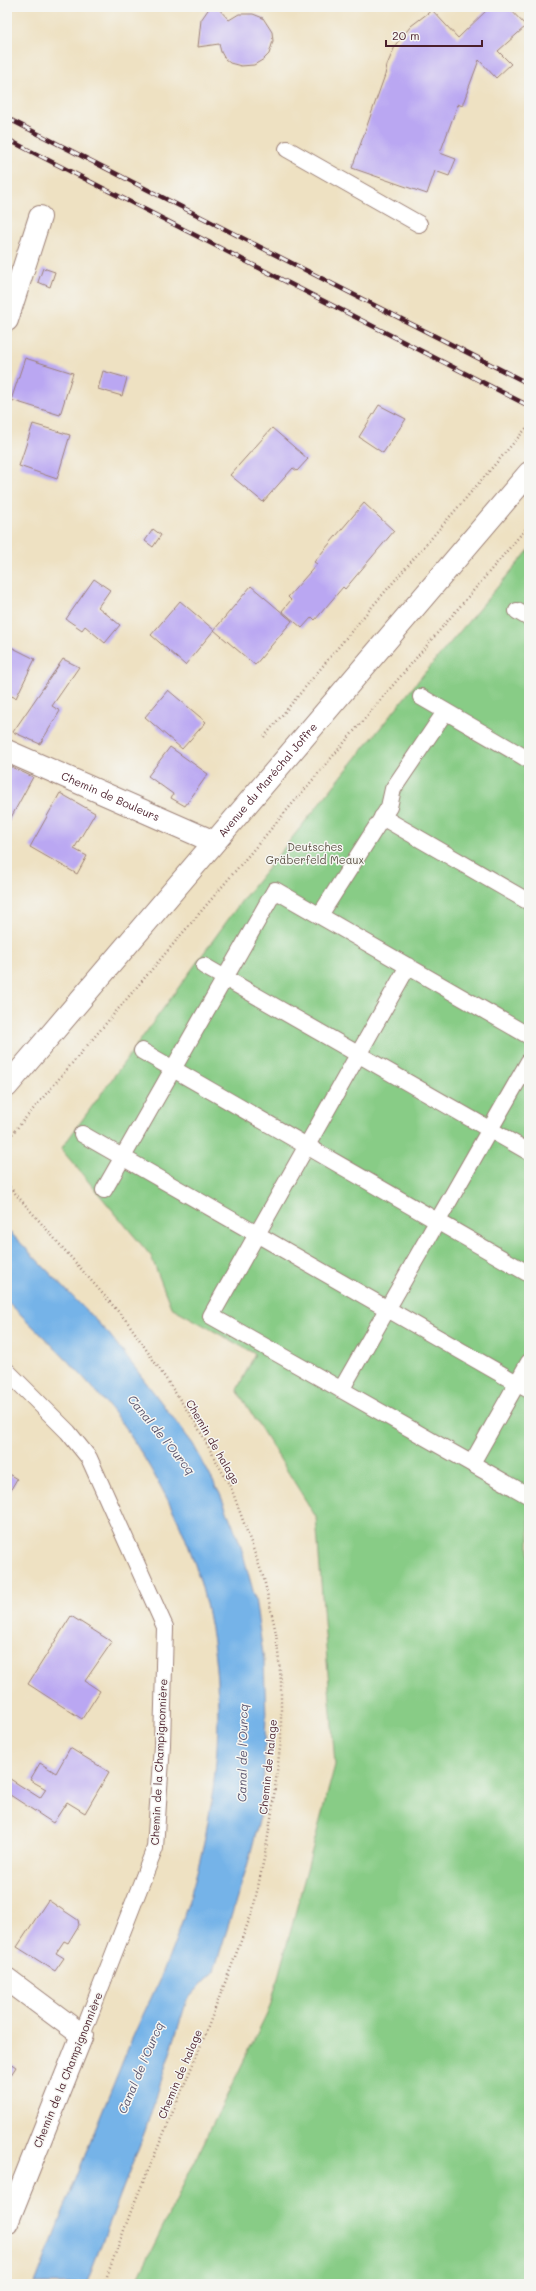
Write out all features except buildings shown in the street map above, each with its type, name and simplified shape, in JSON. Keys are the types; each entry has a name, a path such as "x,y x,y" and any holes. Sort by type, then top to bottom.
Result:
{"main road":[{"path":"7,320 40,217"},
{"name":"Avenue du Maréchal Joffre","path":"7,1086 529,473"},
{"name":"Chemin de Bouleurs","path":"7,751 214,842"},
{"path":"7,1979 82,2035"},
{"name":"Chemin de la Champignonnière","path":"7,2222 82,2035"}],"lane":[{"path":"287,149 419,224"},
{"path":"421,698 529,760"},
{"path":"320,916 389,807 393,789 445,712"},
{"path":"382,817 529,902"},
{"path":"104,1190 275,890 529,1036"},
{"path":"204,966 529,1152"},
{"path":"408,966 210,1316 529,1496"},
{"path":"142,1051 529,1274"},
{"path":"342,1390 529,1061"},
{"path":"82,1134 123,1156 523,1386"},
{"path":"472,1463 523,1386 529,1362"},
{"name":"Chemin de la Champignonnière","path":"7,1371 68,1432 89,1458 165,1627 162,1745 155,1848 82,2035"}],"path":[{"path":"261,742 365,615 529,425"},
{"path":"7,1140 529,525"},
{"name":"Chemin de halage","path":"7,1184 129,1324 195,1422 232,1490 264,1579 276,1633 281,1680 281,1739 266,1854 253,1910 201,2045 131,2211 104,2284"}],"green space":[{"name":"Deutsches Gräberfeld Meaux","path":"529,550 529,2284 135,2284 270,2007 335,1765 316,1517 237,1390 255,1354 171,1307 151,1256 61,1149 243,899 422,676"}],"water":[{"name":"Canal de l'Ourcq","path":"7,1229 109,1334 193,1444 220,1494 240,1543 255,1598 264,1661 266,1717 264,1770 260,1817 248,1863 214,1971 187,2000 145,2131 86,2284 35,2284 131,2041 165,1968 186,1909 200,1859 210,1808 216,1756 218,1704 214,1653 206,1602 186,1539 160,1485 124,1426 93,1388 7,1301"}],"railway":[{"path":"7,118 529,384"},
{"path":"7,139 529,406"}]}
